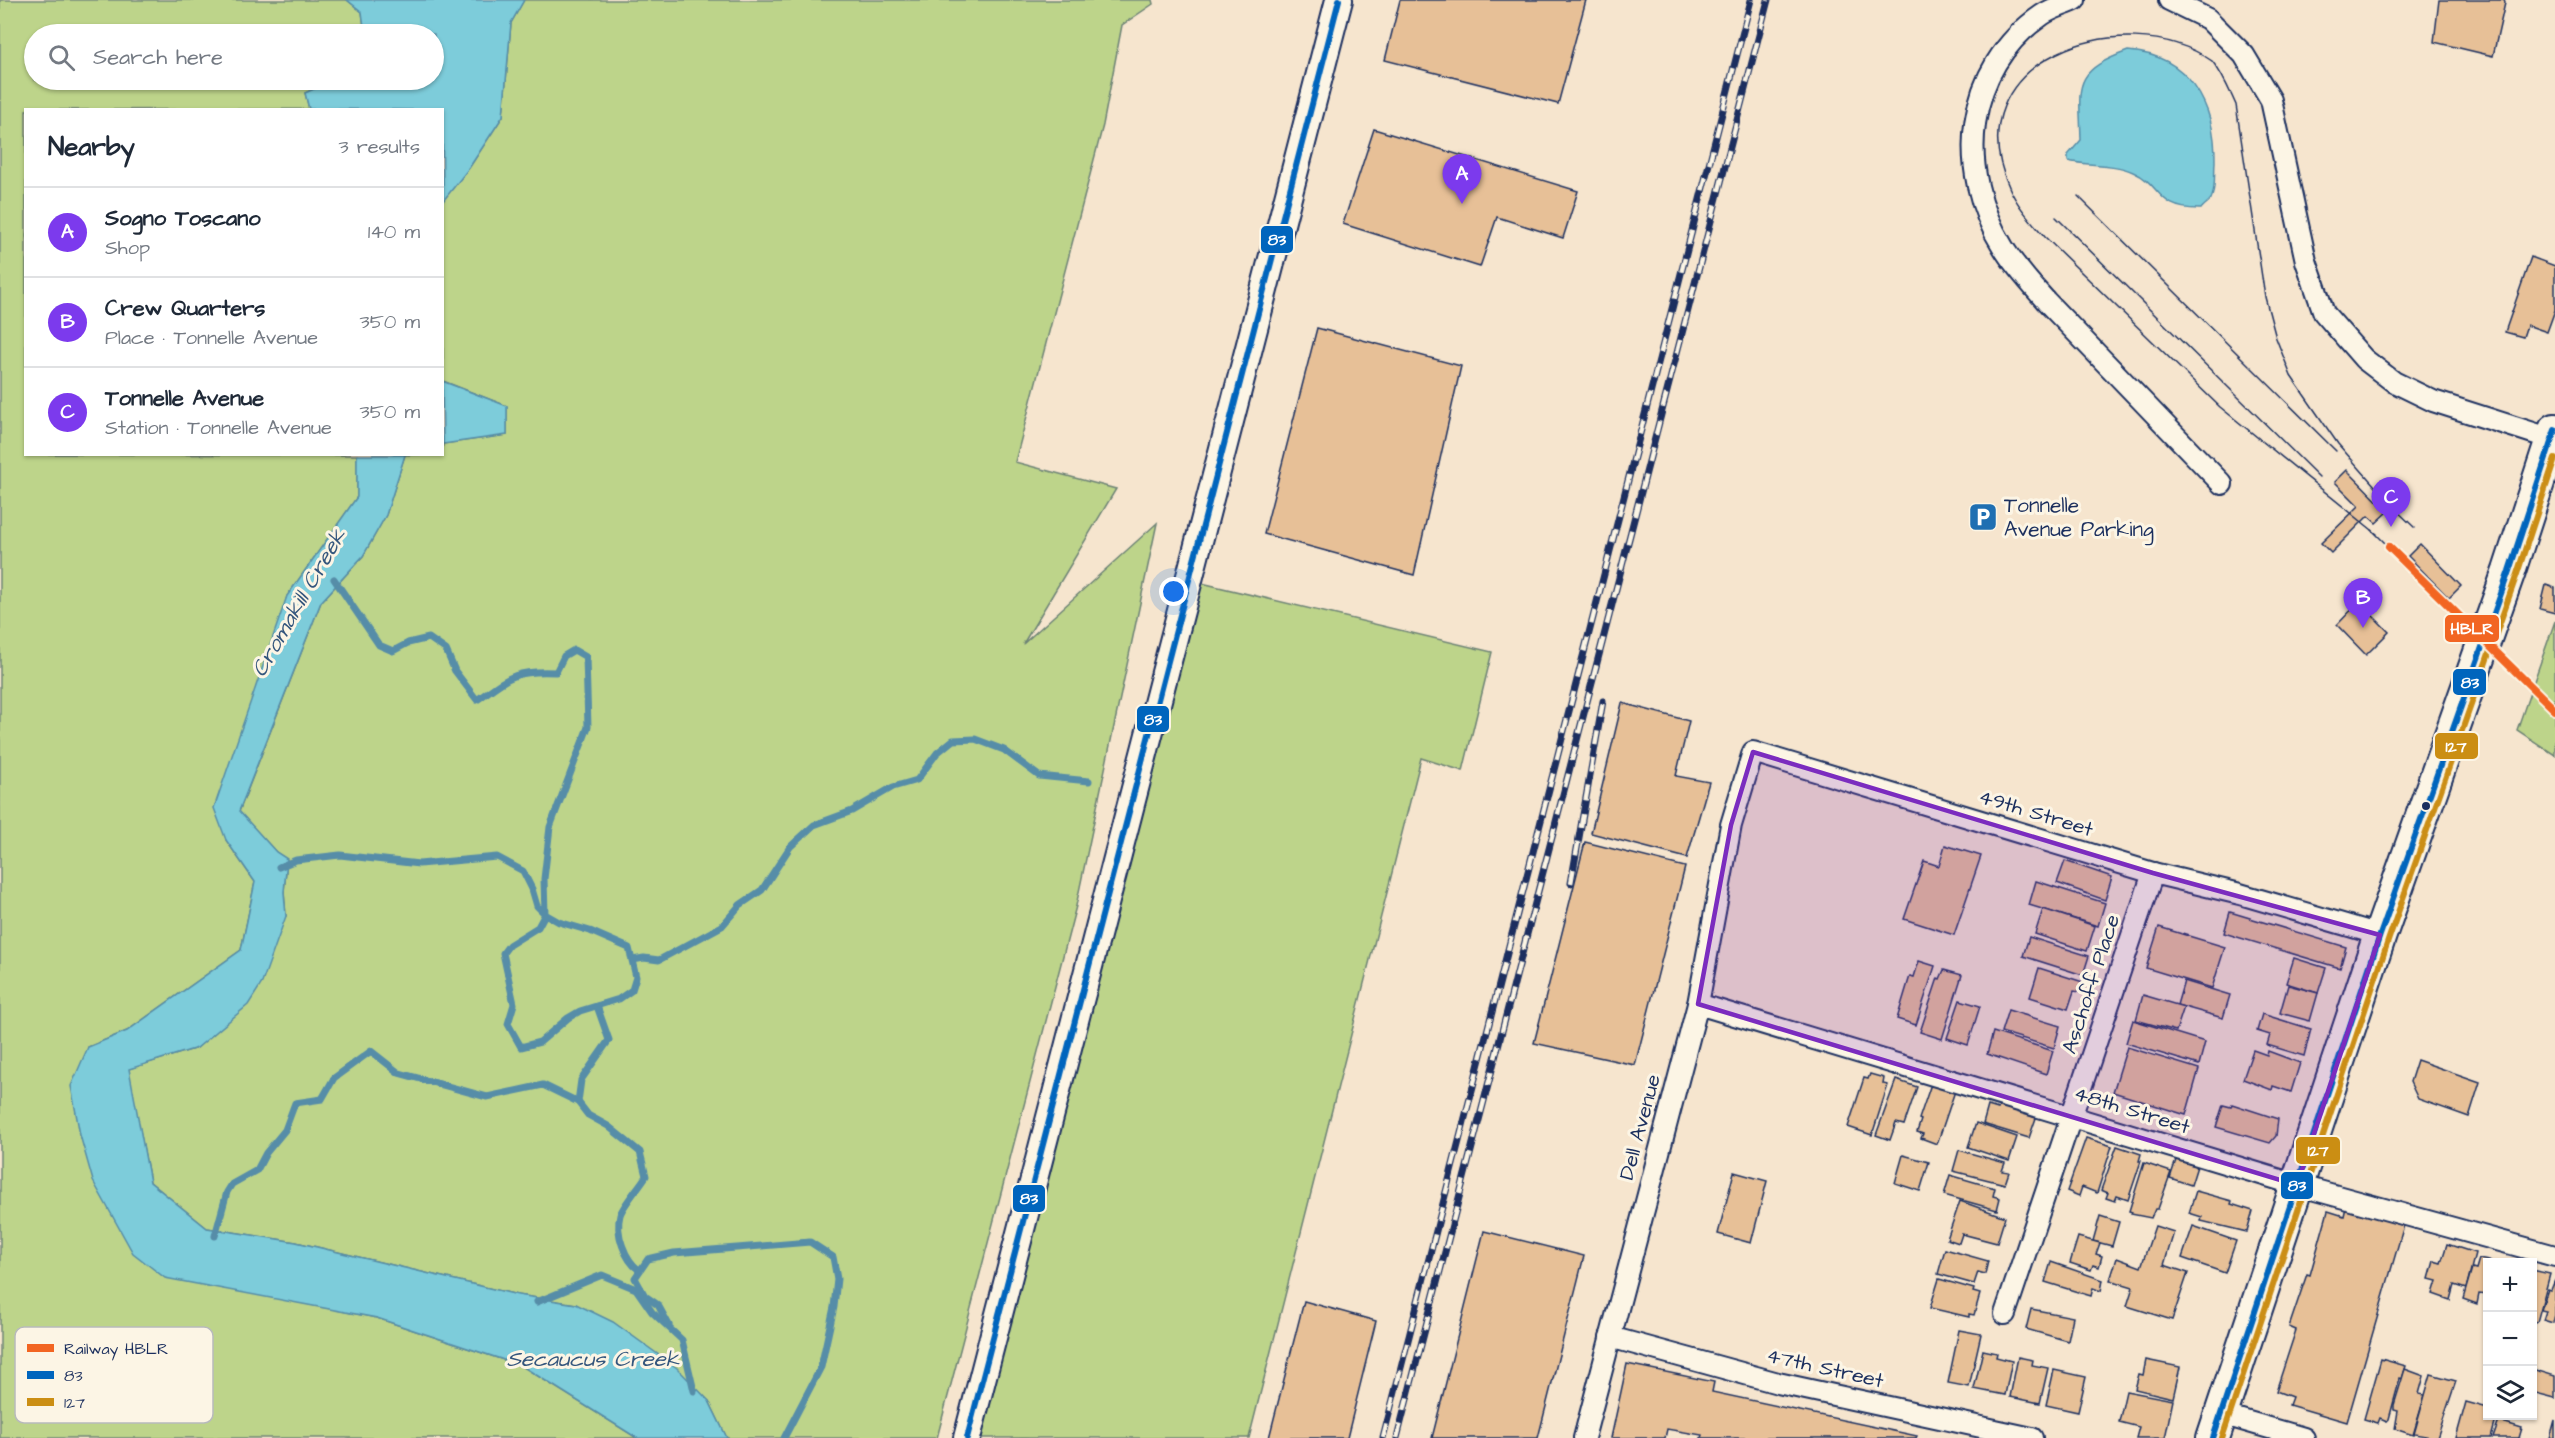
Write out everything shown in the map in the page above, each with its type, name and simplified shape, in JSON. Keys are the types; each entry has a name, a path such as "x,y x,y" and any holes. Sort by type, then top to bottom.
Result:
{"main road":[{"path":"2217,1426 2380,935 2510,572 2554,436"}],"street":[{"path":"968,1438 1339,0"},
{"path":"2076,0 2043,14 2012,40 1992,66 1976,109 1972,138 1978,183 1989,218 2002,246 2019,269 2053,308 2222,484"},
{"path":"2169,0 2208,19 2244,55 2271,100 2306,261 2324,313 2364,359 2394,382 2433,401 2554,436"},
{"name":"49th Street","path":"1731,825 1753,752 2153,873 2240,894 2380,935"},
{"name":"Dell Avenue","path":"1584,1438 1698,1004 1731,825"},
{"name":"Aschoff Place","path":"2005,1314 2153,873"},
{"name":"48th Street","path":"1698,1004 2297,1185 2555,1256"},
{"name":"47th Street","path":"1610,1337 1778,1383 2032,1438"},
{"path":"2217,1426 2304,1438"}],"highlighted area":[{"path":"1753,752 2153,873 2380,935 2297,1185 1698,1004 1731,825"}],"green space":[{"path":"0,0 347,0 362,12 364,24 24,24 24,90 312,90 305,93 309,108 24,108 24,456 357,456 357,497 287,596 226,840 255,882 241,950 127,1031 88,1047 80,1135 296,1302 377,1318 522,1366 637,1438 0,1438"},
{"path":"524,0 1152,0 1153,4 1122,25 1103,125 1015,462 1116,489 1023,644 1157,523 1076,906 937,1438 727,1438 709,1401 576,1304 518,1295 296,1242 207,1228 150,1182 128,1069 197,1048 286,916 284,892 287,860 276,852 239,812 321,602 363,556 386,515 405,456 444,456 444,444 507,435 507,406 444,381 444,199 469,168 503,116 511,23"},
{"path":"1189,580 1492,652 1463,771 1421,758 1249,1438 968,1438"},
{"path":"2555,621 2555,755 2517,730"}],"water":[{"path":"347,0 524,0 511,23 503,116 469,168 444,200 444,108 309,108 305,93 312,90 444,90 444,24 364,24 362,12"},
{"path":"2128,51 2149,55 2167,62 2183,73 2195,87 2204,103 2214,141 2215,162 2214,191 2211,199 2201,209 2186,208 2167,201 2143,177 2126,169 2068,161 2068,155 2081,140 2080,94 2087,74 2096,66"},
{"path":"444,382 507,406 507,435 444,444"},
{"name":"Secaucus Creek","path":"357,456 405,456 386,515 363,556 321,602 239,811 276,852 287,859 284,892 286,916 262,983 248,1005 197,1048 129,1069 150,1182 207,1228 296,1242 518,1295 576,1304 613,1322 677,1368 709,1401 727,1438 637,1438 522,1366 377,1318 165,1278 133,1253 93,1181 80,1135 71,1086 88,1047 127,1031 241,950 255,882 226,840 214,808 287,596 357,497"}],"building":[{"path":"1400,0 1586,0 1558,104 1385,60"},
{"path":"2439,0 2504,0 2493,56 2434,42"},
{"path":"1374,129 1578,191 1563,238 1497,217 1480,267 1343,224"},
{"path":"2531,257 2555,266 2555,310 2547,332 2527,325 2523,337 2505,332"},
{"path":"1317,328 1461,366 1414,575 1264,534"},
{"path":"2347,470 2388,512 2376,523 2368,516 2331,553 2321,543 2359,506 2335,482"},
{"path":"2420,544 2461,586 2449,598 2408,556"},
{"path":"2546,585 2555,588 2555,613 2540,609"},
{"path":"2359,602 2389,632 2366,655 2337,625"},
{"path":"1622,703 1689,721 1676,776 1709,782 1687,858 1591,833"},
{"path":"1585,842 1685,867 1635,1065 1534,1043"},
{"path":"1945,845 1981,856 1954,935 1904,919 1924,861 1939,866"},
{"path":"2065,861 2112,877 2105,900 2057,883"},
{"path":"2036,881 2105,903 2098,926 2029,905"},
{"path":"2043,909 2095,926 2087,951 2035,934"},
{"path":"2230,912 2346,947 2340,968 2224,933"},
{"path":"2159,927 2225,947 2212,988 2146,968"},
{"path":"2029,937 2089,956 2083,975 2023,956"},
{"path":"2294,958 2326,968 2318,993 2286,983"},
{"path":"1919,961 1935,966 1916,1025 1897,1019 1910,976 1914,977"},
{"path":"2039,968 2083,982 2080,992 2074,991 2068,1009 2030,997"},
{"path":"1944,970 1962,975 1942,1039 1920,1032 1938,978 1940,979"},
{"path":"2184,981 2230,995 2223,1018 2177,1005"},
{"path":"2288,985 2318,993 2310,1021 2280,1013"},
{"path":"2143,995 2184,1007 2176,1031 2136,1020"},
{"path":"1960,1000 1980,1006 1968,1045 1947,1038"},
{"path":"2008,1010 2060,1026 2054,1048 2001,1032"},
{"path":"2262,1014 2311,1029 2304,1056 2267,1045 2270,1035 2257,1031"},
{"path":"2133,1020 2205,1042 2199,1065 2126,1043"},
{"path":"1993,1032 2053,1051 2046,1074 1987,1054"},
{"path":"2127,1047 2199,1069 2186,1115 2113,1092"},
{"path":"2253,1050 2267,1055 2268,1051 2300,1063 2291,1092 2273,1086 2272,1090 2243,1079"},
{"path":"2417,1060 2480,1082 2469,1117 2418,1099 2410,1082"},
{"path":"1870,1074 1884,1078 1883,1084 1888,1085 1872,1135 1848,1127 1864,1078 1868,1079"},
{"path":"1896,1080 1917,1087 1904,1125 1896,1123 1890,1140 1876,1135"},
{"path":"1931,1084 1955,1091 1937,1144 1921,1138 1923,1134 1917,1132"},
{"path":"2000,1104 2036,1118 2029,1138 1983,1124 1988,1106 1998,1109"},
{"path":"2232,1104 2278,1119 2276,1136 2270,1143 2216,1127 2223,1105 2231,1107"},
{"path":"1976,1123 2017,1137 2009,1161 1968,1147"},
{"path":"2086,1138 2112,1146 2097,1193 2082,1187 2079,1196 2067,1191"},
{"path":"2117,1146 2141,1154 2139,1161 2141,1161 2128,1200 2117,1196 2115,1201 2106,1198 2108,1193 2101,1190"},
{"path":"1959,1150 2005,1163 2002,1171 2009,1172 2005,1184 1953,1171"},
{"path":"1903,1155 1929,1162 1920,1191 1895,1183"},
{"path":"2176,1160 2197,1166 2191,1185 2170,1178"},
{"path":"2144,1163 2171,1172 2158,1209 2155,1209 2151,1218 2131,1214 2132,1212 2129,1211"},
{"path":"1734,1172 1767,1181 1751,1243 1718,1234"},
{"path":"1950,1175 1995,1188 1993,1196 2000,1198 1997,1210 1944,1195"},
{"path":"2196,1191 2232,1201 2231,1204 2253,1211 2247,1232 2201,1221 2202,1217 2189,1213"},
{"path":"1960,1201 2005,1217 1997,1243 1962,1234 1959,1243 1947,1239"},
{"path":"2346,1207 2404,1225 2347,1422 2289,1405 2292,1397 2276,1391 2296,1330 2289,1327 2307,1274 2310,1275 2328,1211 2344,1216"},
{"path":"2100,1216 2119,1222 2112,1246 2093,1241"},
{"path":"2155,1226 2174,1232 2164,1265 2188,1273 2172,1320 2127,1306 2133,1287 2110,1280 2117,1258 2141,1267"},
{"path":"2193,1226 2236,1241 2225,1273 2182,1258"},
{"path":"1484,1231 1584,1256 1538,1438 1432,1438"},
{"path":"2078,1237 2100,1243 2096,1254 2102,1256 2099,1267 2093,1265 2091,1270 2070,1263"},
{"path":"2447,1244 2475,1253 2466,1289 2454,1285 2450,1300 2433,1294 2437,1281 2429,1279 2434,1261 2441,1263"},
{"path":"1945,1249 1988,1261 1985,1274 1978,1272 1974,1284 1938,1274"},
{"path":"2479,1259 2483,1260 2483,1294 2479,1294 2477,1304 2463,1299 2472,1268 2476,1269"},
{"path":"2051,1262 2103,1280 2101,1291 2093,1288 2091,1296 2045,1282"},
{"path":"2537,1271 2550,1274 2537,1322"},
{"path":"1939,1279 1974,1289 1973,1292 1980,1294 1974,1315 1969,1314 1969,1317 1930,1308"},
{"path":"2555,1280 2553,1323 2543,1320 2546,1311 2541,1310 2548,1289 2551,1290"},
{"path":"1304,1301 1376,1321 1347,1438 1269,1438"},
{"path":"2031,1309 2073,1317 2068,1341 2026,1329"},
{"path":"1959,1330 1981,1334 1969,1387 1948,1383"},
{"path":"1983,1350 1997,1353 1996,1357 2012,1361 2005,1395 1974,1389"},
{"path":"2018,1357 2033,1360 2032,1365 2048,1368 2040,1403 2010,1397"},
{"path":"2381,1359 2406,1366 2402,1379 2400,1378 2389,1419 2387,1421 2380,1418 2378,1423 2364,1419"},
{"path":"2146,1360 2180,1367 2173,1398 2135,1389 2139,1374 2143,1375"},
{"path":"1627,1364 1714,1382 1712,1392 1917,1436 1916,1438 1701,1438 1702,1435 1667,1429 1665,1438 1611,1438"},
{"path":"2405,1369 2424,1376 2419,1394 2425,1395 2413,1435 2395,1429 2398,1411 2394,1410 2394,1405"},
{"path":"2054,1370 2086,1377 2078,1412 2046,1405"},
{"path":"2537,1371 2555,1376 2555,1398 2537,1393"},
{"path":"2431,1374 2456,1381 2437,1438 2414,1434"},
{"path":"2126,1391 2173,1400 2165,1438 2136,1438 2139,1427 2119,1422"},
{"path":"2466,1402 2483,1407 2483,1420 2496,1420 2491,1438 2456,1438"},
{"path":"2555,1420 2555,1438 2550,1438"},
{"path":"2499,1421 2522,1428 2519,1438 2493,1438"}],"waterway":[{"name":"Cromakill Creek","path":"279,867 296,860 340,855 419,864 497,857 523,871 537,906 545,914 559,922 590,931 629,948 636,977 632,990 619,999 580,1011 568,1018 540,1042 521,1047 508,1024 514,1004 503,953 509,945 538,927 545,914 544,879 550,827 588,727 586,657 574,650 564,656 556,672 531,672 514,676 477,700 455,671 446,650 429,638 408,643 393,651 379,645 334,579"},
{"path":"633,960 644,958 659,960 722,926 740,905 762,890 790,847 814,825 852,811 893,787 917,780 937,753 953,740 975,739 1004,750 1039,776 1089,781"},
{"path":"215,1236 227,1192 232,1184 257,1170 266,1153 285,1130 295,1103 322,1099 334,1078 371,1051 399,1073 487,1097 543,1085 578,1102 581,1080 609,1040 597,1006"},
{"path":"578,1102 588,1115 608,1126 640,1152 646,1176 624,1206 619,1222 622,1246 629,1260 639,1270"},
{"path":"669,1325 658,1305 645,1296 635,1278 648,1259 674,1253 810,1242 833,1257 837,1279 834,1307 821,1367 784,1438"},
{"path":"537,1302 602,1275 636,1289 652,1312 682,1340 694,1391"}],"tram line":[{"path":"2377,534 2220,407 2045,237 2026,214 2010,189 1998,144 2004,106 2025,76 2056,54 2094,41 2135,37 2176,44 2212,61 2223,77 2236,105 2265,297 2276,338 2291,376 2338,444 2397,511"},
{"path":"2078,196 2336,451"},
{"path":"2056,217 2319,477"},
{"path":"2392,506 2415,528"},
{"path":"2372,530 2389,547"}],"railway":[{"path":"1383,1438 1751,0"},
{"path":"1397,1438 1768,0"},
{"path":"1571,883 1603,701"}],"rail line":[{"name":"HBLR","path":"2389,547 2555,710"}],"transit line":[{"name":"83","path":"967,1438 1339,0"},
{"name":"83","path":"2213,1438 2380,935 2509,571 2555,430"},
{"name":"127","path":"2222,1438 2389,938 2555,459"}],"place":[{"name":"Sogno Toscano","path":"1462,204"},
{"name":"Tonnelle Avenue Parking","path":"1983,517"},
{"name":"Tonnelle Avenue","path":"2391,527"},
{"name":"Crew Quarters","path":"2363,628"}]}
